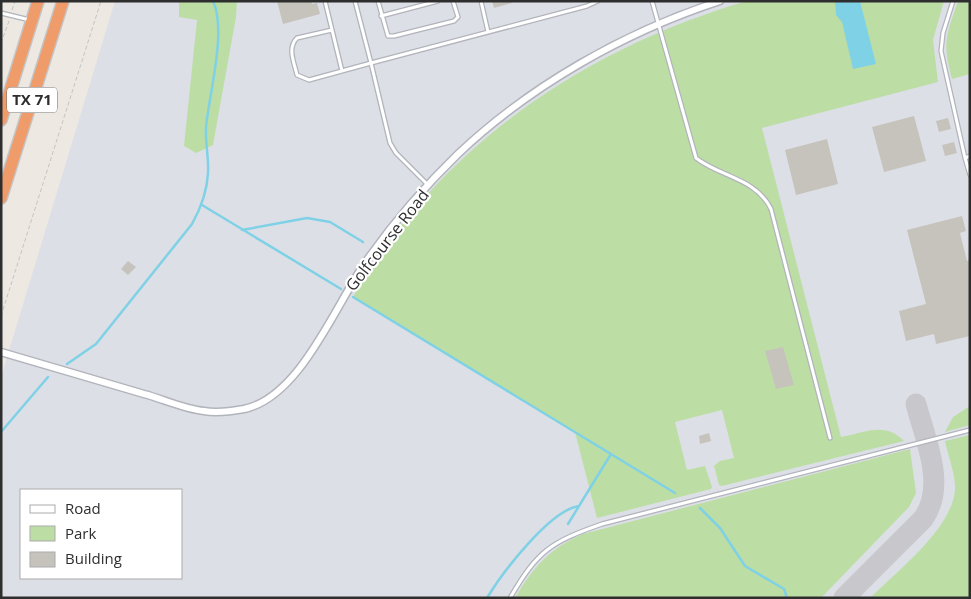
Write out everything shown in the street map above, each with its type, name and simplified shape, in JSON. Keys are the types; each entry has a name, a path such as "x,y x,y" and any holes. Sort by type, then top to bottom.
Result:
{"highway":[{"name":"TX 71","path":"1,120 38,1"},
{"path":"1,174 56,1"},
{"name":"TX 71","path":"1,198 63,1"}],"street":[{"name":"Golfcourse Road","path":"1,352 205,412 246,409 278,392 305,363 343,296 367,259 428,185 480,135 541,89 618,44 660,24 720,1"}],"lane":[{"path":"325,1 342,71"},
{"path":"355,1 390,143 396,153 428,185"},
{"path":"378,1 385,32 388,36 454,21 458,17 453,1"},
{"path":"412,1 413,7"},
{"path":"382,16 437,1"},
{"path":"481,1 488,32"},
{"path":"652,1 696,158 704,165 749,184 760,193 771,209 830,438"},
{"path":"953,1 943,33 941,51 970,175"},
{"path":"332,30 297,38 293,42 291,48 296,75 309,80 596,2"},
{"path":"1,13 32,21"},
{"path":"965,158 970,156"},
{"path":"510,598 524,575 545,550 563,538 578,532 970,430"}],"path":[{"path":"1,42 15,1"},
{"path":"1,316 101,1"}],"shaded area":[{"path":"115,1 970,1 970,598 1,598 1,377"}],"green space":[{"path":"179,1 237,1 236,17 213,145 196,153 184,146 197,20 179,17"},
{"path":"747,1 944,1 933,40 938,82 762,128 841,437 866,431 882,430 897,435 904,441 722,486 719,485 714,466 720,461 734,458 722,410 675,422 687,470 705,466 711,489 597,518 575,432 353,297 387,243 427,194 472,150 521,111 573,76 629,46 687,21"},
{"path":"958,1 970,1 970,74 952,79 946,47 948,31"},
{"path":"970,406 970,425 945,432 953,417"},
{"path":"970,435 970,598 870,598 908,563 944,520 952,505 955,490 953,472 945,441"},
{"path":"910,449 916,493 909,507 821,598 515,598 543,560 561,546 583,534"}],"water":[{"path":"835,1 860,1 876,64 853,69 842,22 836,15"}],"building":[{"path":"277,1 311,1 312,4 317,3 320,14 283,24"},
{"path":"492,1 512,1 512,3 494,8"},
{"path":"914,116 926,161 884,172 872,127"},
{"path":"948,118 951,129 939,132 936,121"},
{"path":"827,139 838,184 796,195 785,150"},
{"path":"954,142 957,153 945,156 942,145"},
{"path":"962,216 966,231 960,233 967,261 970,260 970,336 936,344 934,334 906,341 899,311 926,304 907,230"},
{"path":"128,261 136,267 128,275 121,269"},
{"path":"783,347 794,385 776,389 765,351"},
{"path":"709,433 711,441 700,444 699,436"}],"waterway":[{"path":"67,364 96,344 192,224 201,206 205,193 208,167 206,127 218,45 217,14 213,1"},
{"path":"202,205 341,289"},
{"path":"242,230 307,218 330,222 363,242"},
{"path":"353,297 675,493"},
{"path":"1,432 48,377"},
{"path":"487,598 515,559 541,530 567,510 579,506 611,454"},
{"path":"568,524 579,506"},
{"path":"700,508 720,528 745,566 784,589 787,598"}],"taxiway":[{"path":"844,598 923,519 930,506 934,477 932,462 916,404"}]}
